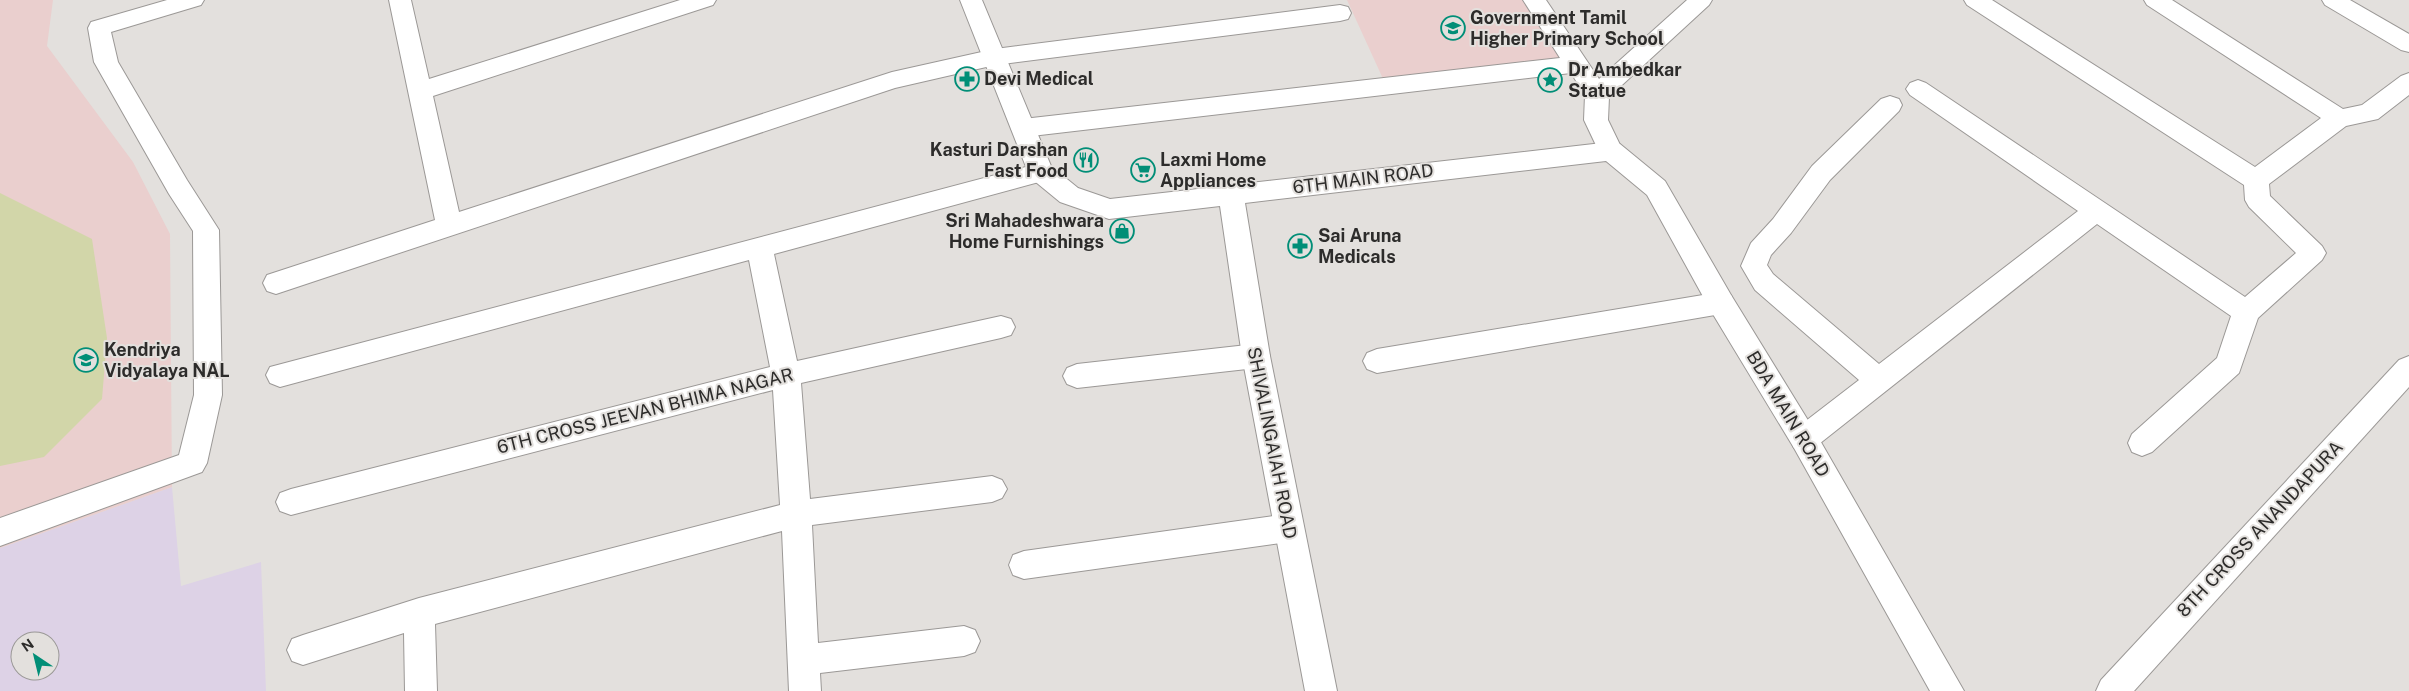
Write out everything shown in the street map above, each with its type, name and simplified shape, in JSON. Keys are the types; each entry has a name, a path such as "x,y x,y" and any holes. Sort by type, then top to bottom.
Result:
{"street":[{"path":"0,532 192,463 208,394 206,230 178,187 106,62 99,28 193,0"},
{"path":"400,0 449,225"},
{"path":"420,91 705,0"},
{"name":"6TH MAIN ROAD","path":"971,0 1042,172 1069,195 1109,209 1611,151"},
{"path":"1534,0 1597,94 1596,120 1611,151"},
{"path":"1597,94 1701,0"},
{"path":"1975,0 2256,180"},
{"path":"2154,0 2339,118"},
{"path":"2333,0 2409,44"},
{"path":"276,283 892,80 994,57 1340,13"},
{"path":"1023,128 1576,64"},
{"path":"2256,180 2339,118 2369,113 2409,82"},
{"path":"1918,89 2246,312"},
{"path":"1878,380 1764,282 1754,266 1760,250 1782,226 1821,173 1890,105"},
{"name":"BDA MAIN ROAD","path":"1611,151 1656,188 1721,303 1804,439 1948,691"},
{"path":"280,375 1042,172"},
{"path":"2142,443 2229,366 2246,312 2313,254 2258,200 2256,180"},
{"name":"SHIVALINGAIAH ROAD","path":"1231,195 1256,356 1321,691"},
{"path":"1804,439 2098,210"},
{"path":"759,246 786,375 796,514 805,691"},
{"path":"1376,362 1721,303"},
{"name":"6TH CROSS JEEVAN BHIMA NAGAR","path":"291,502 786,375 1001,326"},
{"path":"1077,376 1256,356"},
{"name":"8TH CROSS ANANDAPURA","path":"2112,691 2409,368"},
{"path":"303,650 419,613 796,514 992,489"},
{"path":"1024,565 1288,528"},
{"path":"419,613 421,691"},
{"path":"803,660 964,640"}],"shaded area":[{"name":"Kendriya Vidyalaya NAL","path":"0,0 53,0 47,46 133,162 170,234 172,487 0,548"},
{"name":"Government Tamil Higher Primary School","path":"1347,0 1526,0 1565,57 1384,81"},
{"path":"172,487 181,586 261,562 266,691 0,691 0,548"}],"green space":[{"path":"0,193 92,239 107,338 102,399 44,457 0,466"}],"place":[{"name":"Government Tamil Higher Primary School","path":"1453,28"},
{"name":"Devi Medical","path":"967,79"},
{"name":"Dr Ambedkar Statue","path":"1550,80"},
{"name":"Kasturi Darshan Fast Food","path":"1086,160"},
{"name":"Laxmi Home Appliances","path":"1143,170"},
{"name":"Sri Mahadeshwara Home Furnishings","path":"1122,231"},
{"name":"Sai Aruna Medicals","path":"1300,246"},
{"name":"Kendriya Vidyalaya NAL","path":"86,360"}]}
